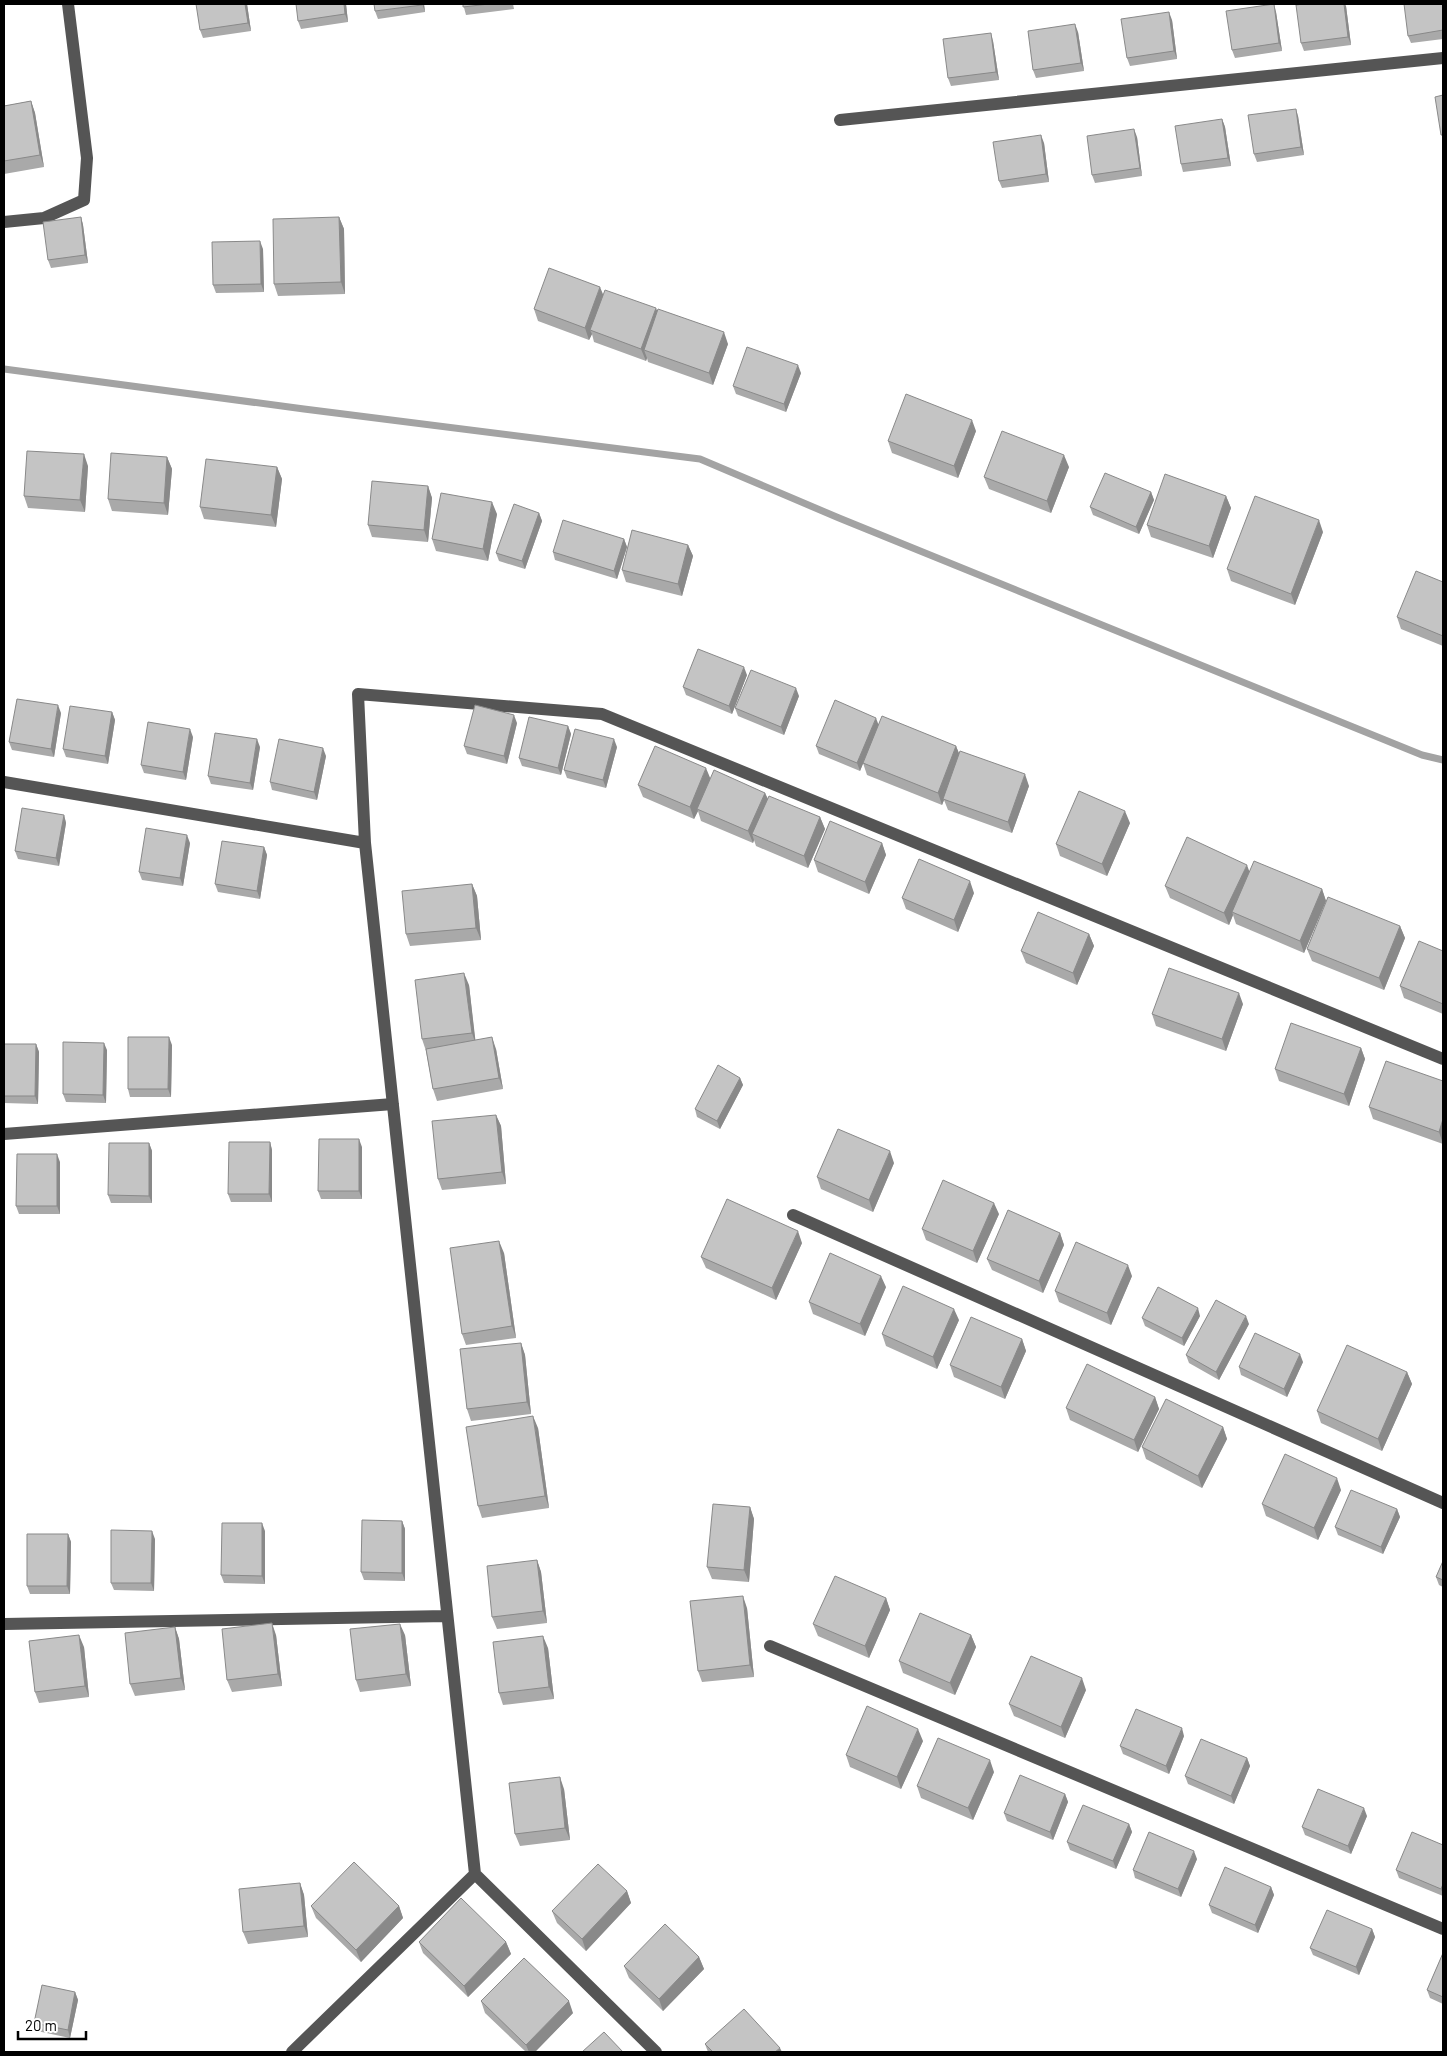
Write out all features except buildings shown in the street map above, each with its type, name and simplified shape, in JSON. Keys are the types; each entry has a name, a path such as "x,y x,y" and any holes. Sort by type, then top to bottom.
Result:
{"street":[{"path":"4,222 44,218 84,200 87,158 68,4"},
{"path":"840,120 1443,58"},
{"path":"656,2052 475,1874 366,843 358,694 602,714 1443,1059"},
{"path":"4,782 366,843"},
{"path":"4,1134 393,1104"},
{"path":"792,1215 1443,1503"},
{"path":"4,1624 447,1616"},
{"path":"770,1646 1443,1929"},
{"path":"292,2052 475,1874"}],"waterway":[{"path":"4,369 700,459 839,518 1422,755 1443,760"}]}
